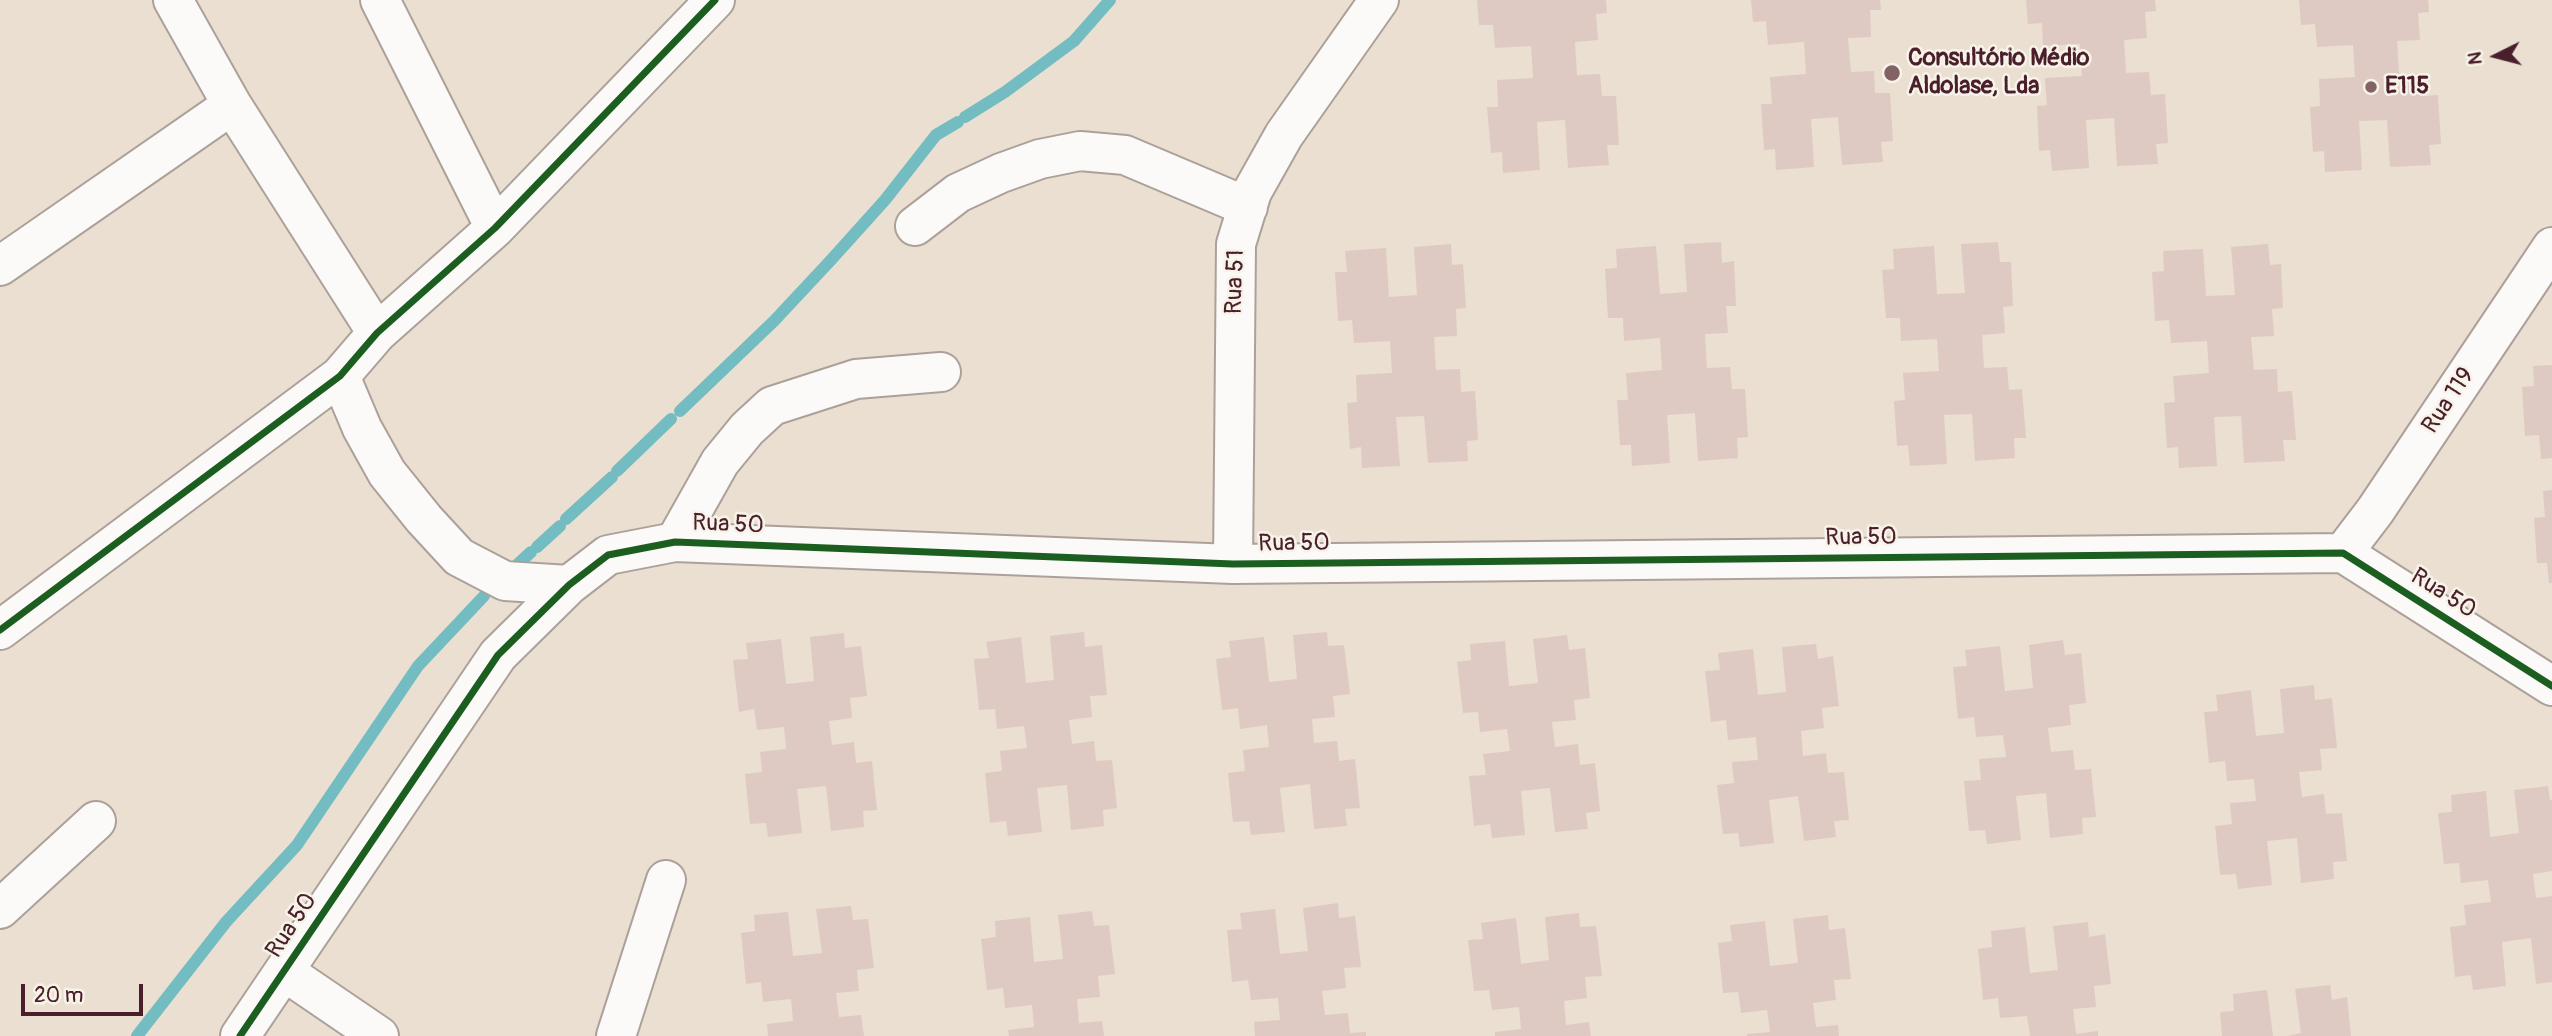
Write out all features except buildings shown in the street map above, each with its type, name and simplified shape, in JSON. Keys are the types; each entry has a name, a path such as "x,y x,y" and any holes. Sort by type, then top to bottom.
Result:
{"street":[{"path":"173,0 232,105 377,333"},
{"path":"380,0 495,228"},
{"path":"0,630 340,376 377,333 495,228 715,0"},
{"name":"Rua 51","path":"1233,564 1236,244 1252,192 1284,135 1379,0"},
{"path":"0,265 232,105"},
{"path":"915,226 957,193 1040,159 1080,151 1125,155 1248,207"},
{"name":"Rua 119","path":"2343,553 2375,511 2552,247"},
{"path":"675,542 720,462 747,429 772,406 856,379 941,372"},
{"path":"340,376 362,428 387,472 424,519 459,557 505,581 569,585"},
{"name":"Rua 50","path":"240,1036 498,655 569,585 608,555 675,542 1233,564 2343,553 2552,686"},
{"path":"0,909 96,821"},
{"path":"616,1036 666,880"},
{"path":"285,972 379,1036"}],"waterway":[{"path":"965,117 1005,92 1074,41 1110,0"},
{"path":"680,411 774,321 831,260 885,200 936,135 958,122"},
{"path":"617,471 671,419"},
{"path":"566,519 612,477"},
{"path":"537,547 560,526"},
{"path":"517,565 531,552"},
{"path":"137,1036 226,922 297,845 418,666 484,596"}],"cycle path":[{"path":"0,630 340,376 377,333 495,228 715,0"},
{"path":"240,1036 498,655 569,585 608,555 675,542 1233,564 2343,553 2552,686"}],"place":[{"name":"Consultório Médio Aldolase, Lda","path":"1892,73"},
{"name":"E115","path":"2371,87"}]}
